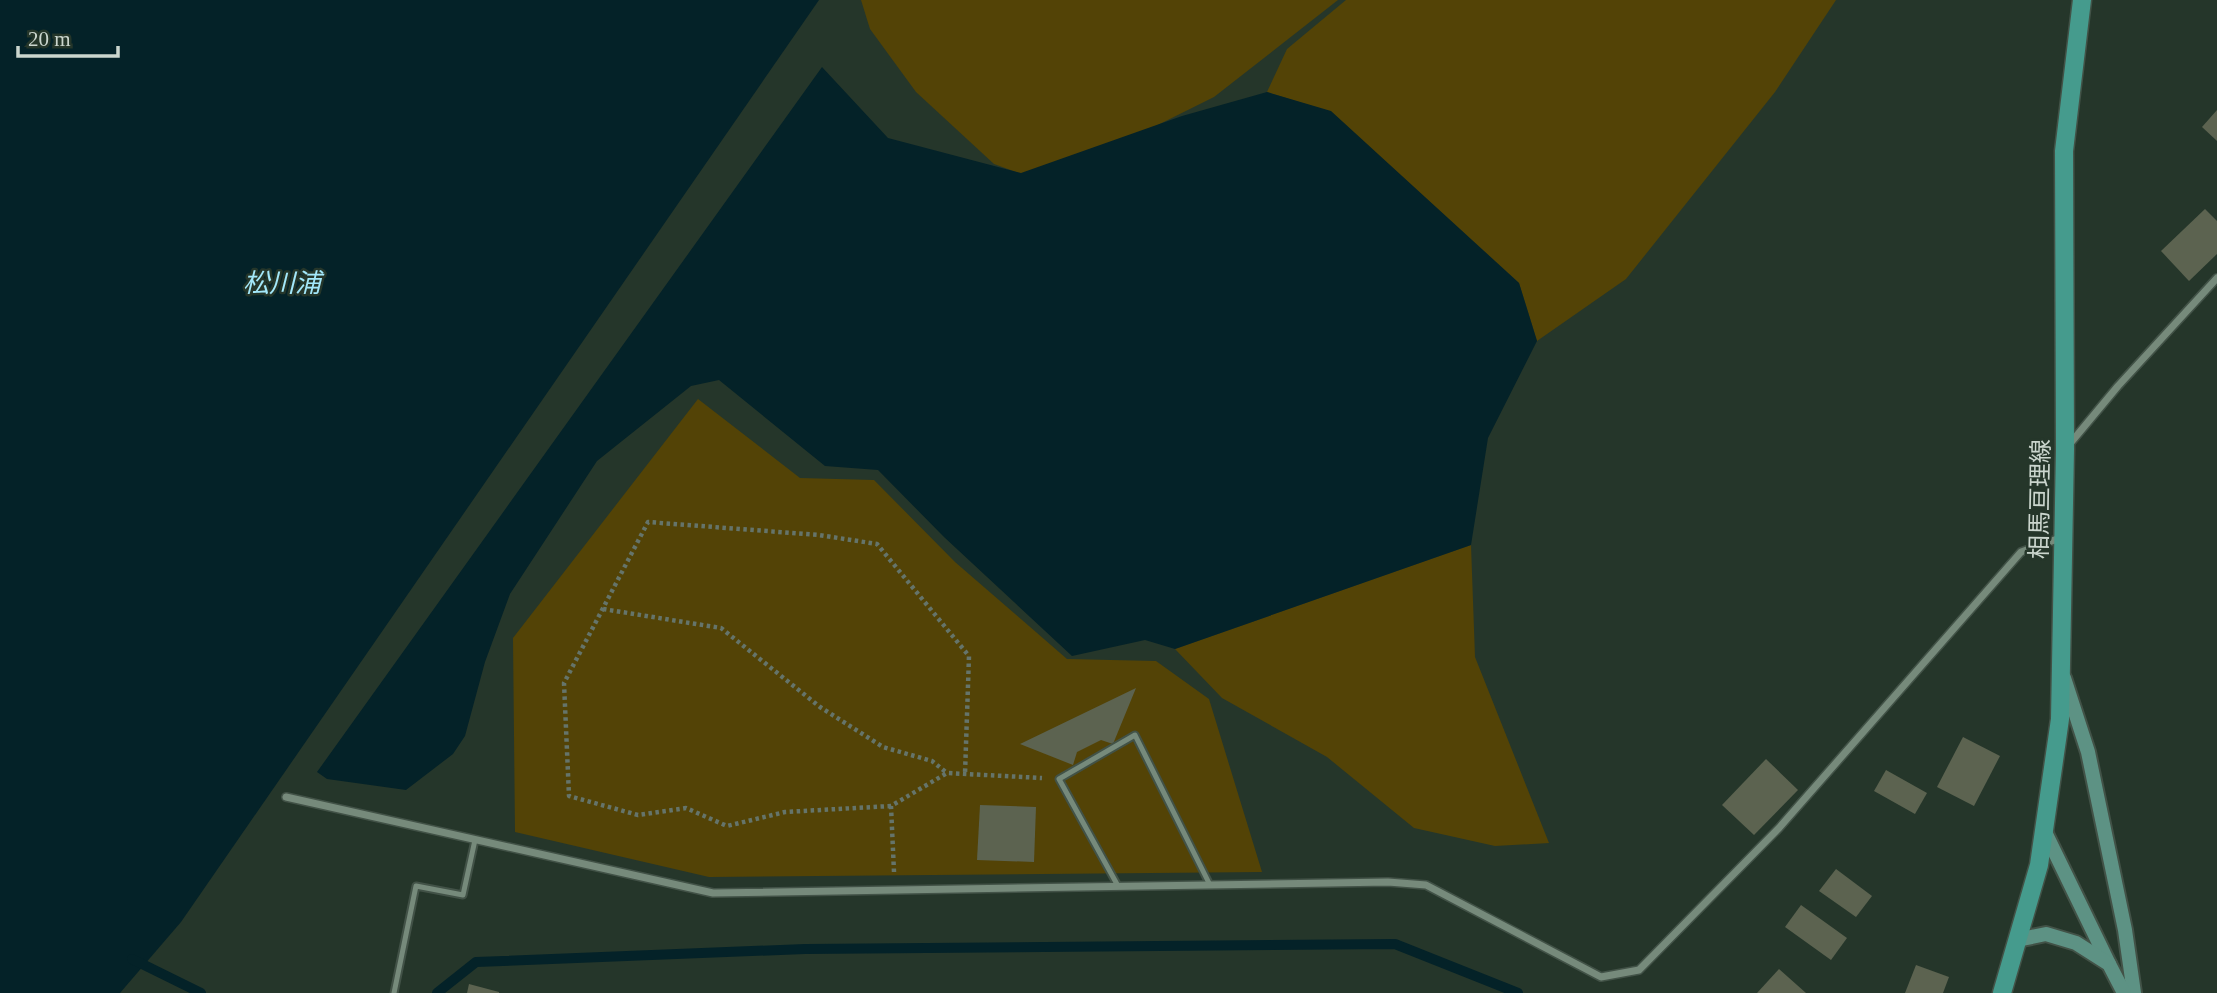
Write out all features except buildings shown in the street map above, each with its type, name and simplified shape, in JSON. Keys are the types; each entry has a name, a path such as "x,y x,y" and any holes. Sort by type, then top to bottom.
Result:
{"main road":[{"name":"相馬亘理線","path":"2001,993 2039,865 2060,719 2066,449 2064,151 2082,0"}],"street":[{"path":"2066,449 2118,386 2217,278"},
{"path":"286,797 713,893 1388,882 1426,885 1601,977 1639,970 1779,828 2021,552 2063,537"},
{"path":"2061,670 2088,752 2125,930 2134,993"},
{"path":"2044,830 2124,993"},
{"path":"2017,940 2046,933 2076,943 2109,964"}],"lane":[{"path":"1118,887 1059,779 1135,735 1210,885"},
{"path":"394,993 416,886 463,895 475,840"}],"path":[{"path":"965,774 969,656 877,544 820,535 648,522 564,683 569,796 638,815 686,808 727,826 785,812 891,806 947,773 965,774 1059,779"},
{"path":"603,610 721,628 820,707 883,747 932,761 947,773"},
{"path":"891,806 895,890"}],"shaded area":[{"path":"861,0 1338,0 1214,97 1043,182 994,164 916,92 870,29"},
{"path":"1346,0 1836,0 1775,92 1626,279 1537,341 1519,283 1331,112 1267,92 1287,49"},
{"path":"698,399 800,478 874,480 955,562 1067,659 1156,661 1209,699 1262,872 709,877 515,832 513,638"},
{"path":"1471,545 1475,657 1549,843 1495,846 1414,828 1327,757 1222,698 1175,649"}],"water":[{"name":"松川浦","path":"0,0 819,0 181,922 120,993 0,993"},
{"path":"822,67 888,138 1021,173 1182,116 1267,92 1331,111 1519,283 1537,341 1488,438 1471,545 1175,649 1145,640 1072,656 944,537 878,470 825,466 719,380 691,386 597,461 510,594 485,662 465,736 453,754 406,790 327,779 317,772"}],"waterway":[{"path":"437,993 476,962 805,949 1395,944 1518,993"},
{"path":"132,959 201,993"}]}
